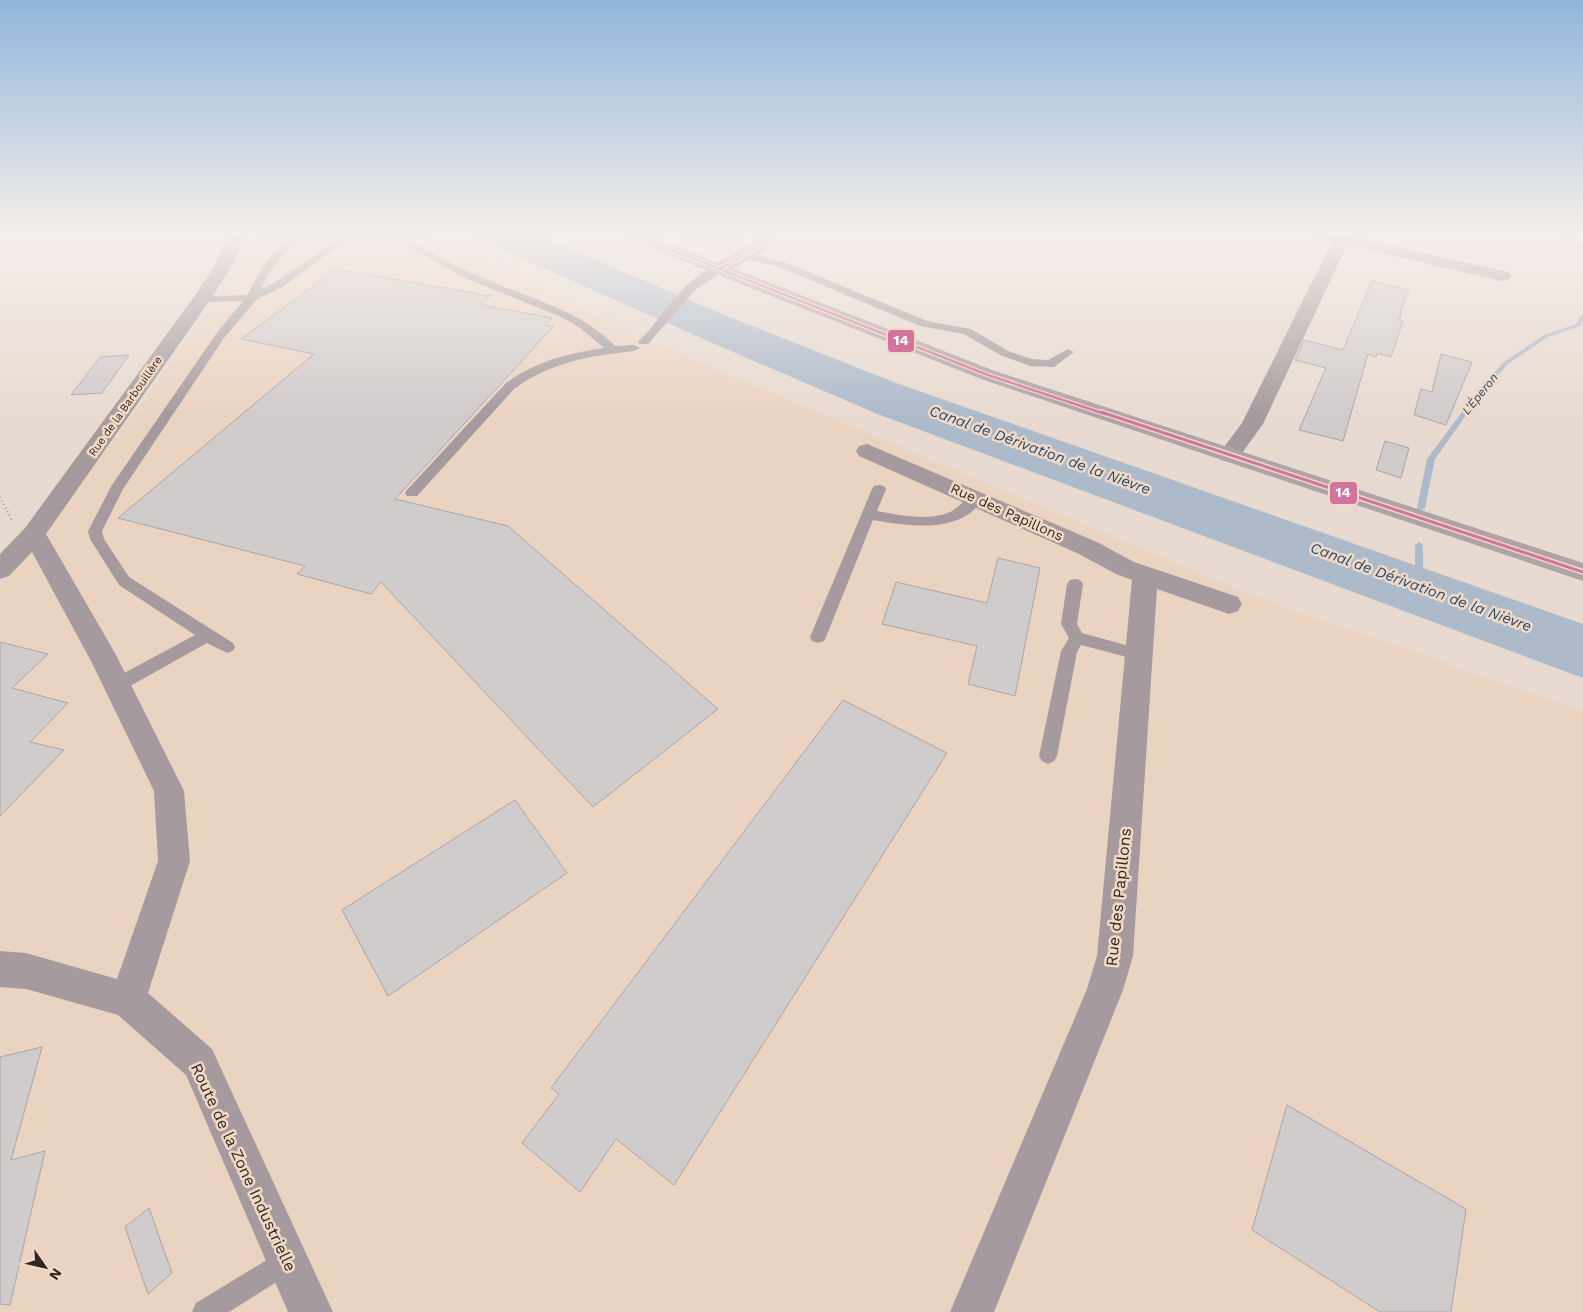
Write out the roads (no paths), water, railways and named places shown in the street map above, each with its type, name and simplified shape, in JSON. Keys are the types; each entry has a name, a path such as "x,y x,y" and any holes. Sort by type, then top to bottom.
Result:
{"street":[{"name":"Rue de la Barbouillère","path":"0,570 34,534 204,295"},
{"path":"789,295 988,375 1583,572"},
{"path":"1229,455 1252,424 1315,295"},
{"name":"Rue des Papillons","path":"867,451 1088,548 1124,568 1229,604"},
{"path":"34,534 117,685 169,791 174,861 128,1000"},
{"name":"Rue des Papillons","path":"972,1312 1105,990 1115,956 1145,576"},
{"name":"Route de la Zone Industrielle","path":"0,969 26,971 128,1000 199,1062 311,1312"}],"lane":[{"path":"228,647 136,591 124,581 96,539 96,530 117,488 220,336 253,295"},
{"path":"202,299 252,298 258,295"},
{"path":"518,295 560,312 604,340 612,350"},
{"path":"412,493 510,386 524,374 544,364 639,345 656,330 685,295"},
{"path":"855,295 924,324 967,331 1004,354 1030,362 1050,364 1068,352"},
{"path":"818,637 878,489"},
{"path":"868,514 902,520 938,521 964,511 976,499"},
{"path":"1075,584 1069,624 1076,638 1138,654"},
{"path":"117,685 208,635"},
{"path":"1048,756 1069,651 1076,638"},
{"path":"205,1312 288,1260"}],"water":[{"name":"Canal de Dérivation de la Nièvre","path":"605,295 678,295 899,384 1583,624 1583,678 875,413"}],"waterway":[{"name":"L'Éperon","path":"1421,508 1431,459 1482,389 1506,363 1546,336 1578,325 1583,316"},
{"name":"L'Éperon","path":"1419,545 1419,569 1421,575"}]}
